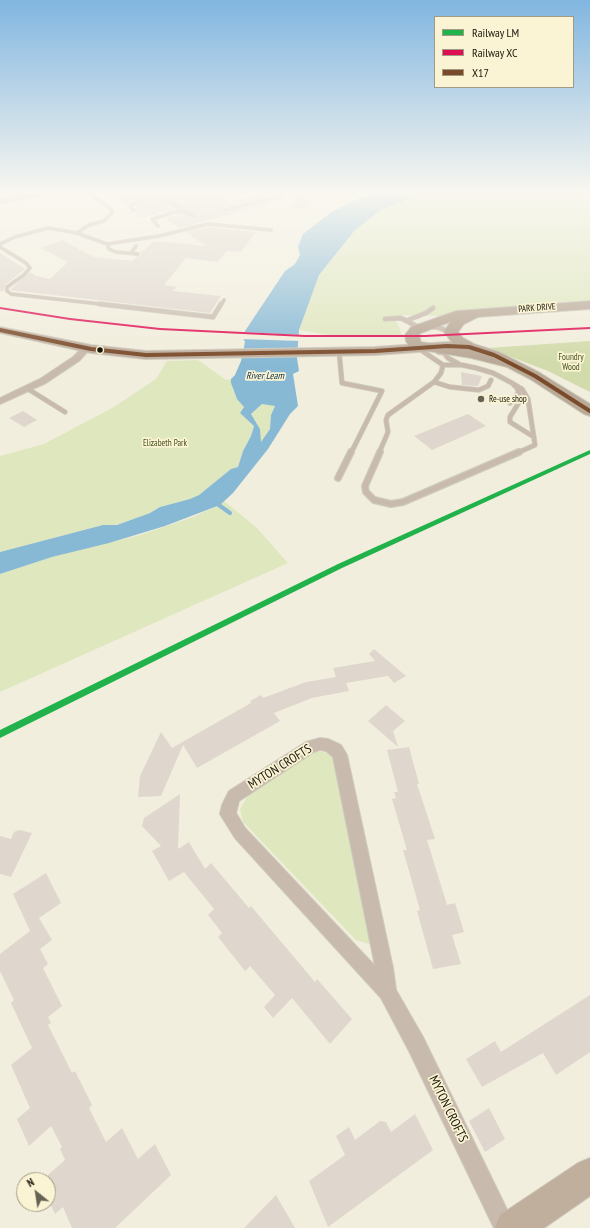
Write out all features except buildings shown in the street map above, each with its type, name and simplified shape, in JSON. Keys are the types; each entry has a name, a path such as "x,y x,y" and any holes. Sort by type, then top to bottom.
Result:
{"highway":[{"name":"PARK DRIVE","path":"420,328 451,316 484,312 590,305"},
{"name":"PARK DRIVE","path":"451,332 453,326 459,321 484,312"},
{"path":"420,328 412,335 422,349 510,364 548,384 590,411"},
{"path":"451,332 458,341 464,355"}],"main road":[{"path":"513,1228 590,1175"}],"street":[{"path":"420,328 434,327 451,332"},
{"path":"0,330 87,348 146,355 339,351 358,351 385,354 422,349 443,359 464,355"},
{"path":"0,401 28,389 62,369 87,348"},
{"name":"MYTON CROFTS","path":"387,992 340,755 336,749 328,745 320,744 311,746 234,796 229,805 228,814 240,833 387,992 416,1044 505,1228"}],"lane":[{"path":"5,249 26,263 30,268 24,275 7,287 7,291 11,294 212,318 224,300"},
{"path":"111,249 138,254"},
{"path":"131,253 134,249"},
{"path":"408,320 426,313 433,308"},
{"path":"386,319 397,317 408,320 420,328"},
{"path":"338,478 382,391 342,383 339,351"},
{"path":"443,359 441,373 434,382 388,415 386,420 388,432 365,486 366,492 374,500 390,504 403,502 535,445 528,399 522,389 487,371 464,355"},
{"path":"434,382 450,387 479,390 488,386 491,380"},
{"path":"512,383 517,388 520,401 511,415 510,420 516,426 534,437"},
{"path":"28,389 64,412"},
{"path":"510,403 518,393"}],"green space":[{"path":"340,249 590,249 590,302 487,309 443,316 399,315 396,320 402,335 328,335 299,330 319,275"},
{"name":"Foundry Wood","path":"590,341 590,392 548,371 488,348"},
{"name":"Elizabeth Park","path":"198,360 226,380 231,379 233,390 244,408 240,413 254,425 238,467 231,469 199,495 190,499 160,507 150,513 117,525 103,525 0,552 0,456 44,444 114,407 156,379 167,361"},
{"path":"262,404 275,405 271,415 270,429 261,443 260,429 251,414"},
{"path":"224,501 256,527 288,563 0,692 0,574 52,557 140,535 193,517 220,505"},
{"path":"312,752 324,752 333,756 375,934 369,944 356,940 243,822 240,809 248,795"}],"water":[{"name":"River Leam","path":"299,249 340,249 319,275 299,330 297,358 299,371 293,374 298,406 290,414 268,449 233,493 220,505 165,526 109,543 52,557 0,574 0,552 103,525 117,525 150,513 160,507 190,499 199,495 231,469 238,467 254,426 240,413 244,407 237,399 231,383 231,379 235,375 241,361 245,342 243,338 245,331 285,271 295,264 300,255","holes":["262,404 275,406 271,415 270,429 261,442 260,429 251,414"]}],"pier":[{"path":"243,332 301,335 300,341 241,339"}],"waterway":[{"path":"216,503 230,513"}],"rail line":[{"name":"XC","path":"0,308 70,319 160,329 305,336 425,336 590,328"},
{"name":"LM","path":"0,734 340,566 590,452"}],"transit line":[{"name":"X17","path":"0,330 91,349 146,355 375,351 447,346 469,347 494,355 535,376 590,411"}],"place":[{"name":"Re-use shop","path":"481,399"}]}
